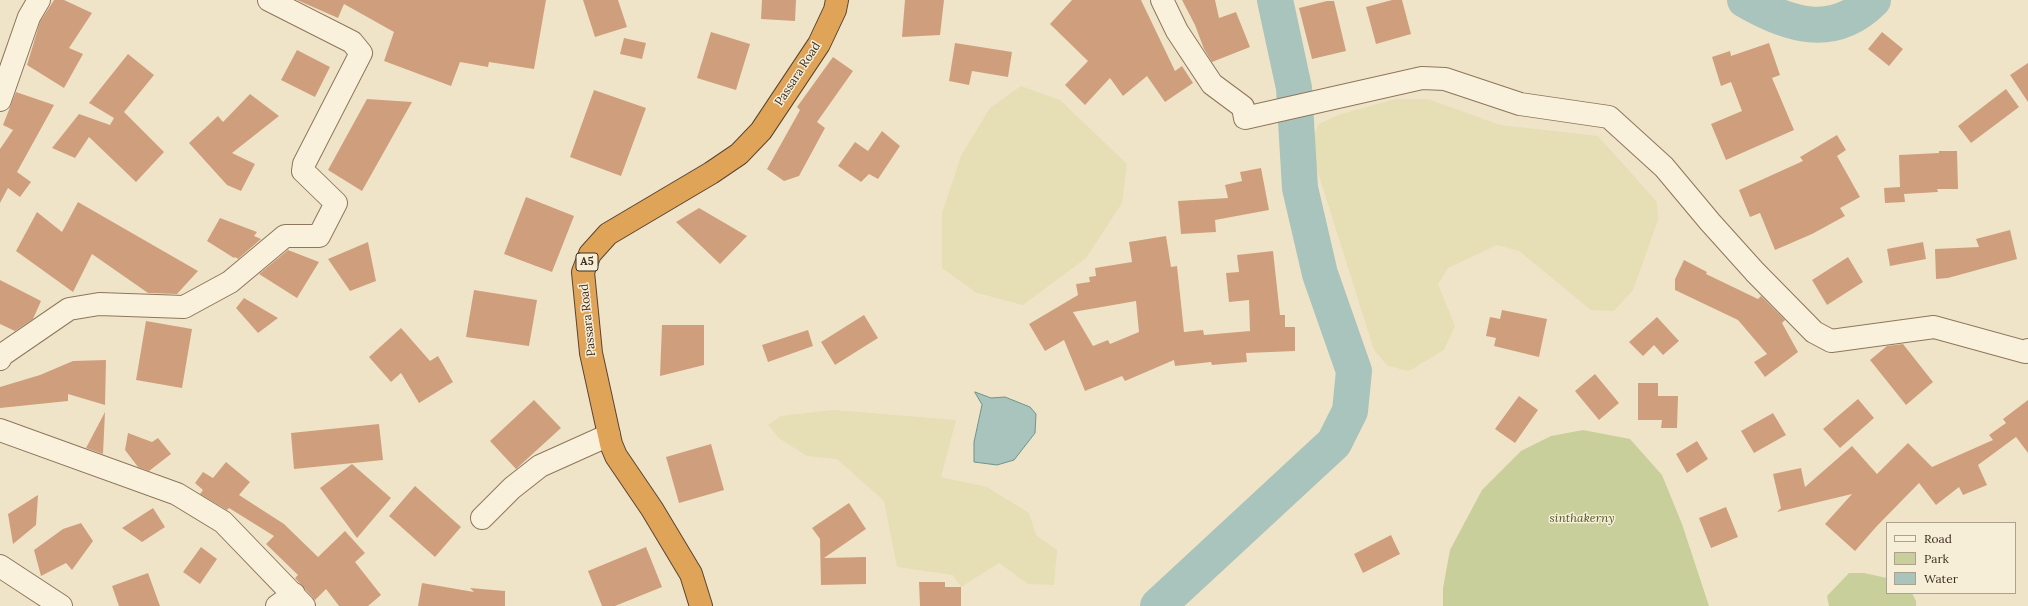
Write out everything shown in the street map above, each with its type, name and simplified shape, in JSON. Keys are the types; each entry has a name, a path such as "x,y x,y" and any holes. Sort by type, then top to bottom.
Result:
{"highway":[{"name":"Passara Road","path":"701,606 692,574 652,509 616,456 609,435 591,353 583,272 590,254 608,234 711,173 739,154 761,131 819,44 835,10 837,0"}],"street":[{"path":"0,100 28,17 39,0"},
{"path":"0,359 2,355 69,309 99,304 184,307 230,282 285,236 319,236 336,202 304,171 304,164 361,53 352,42 269,0"},
{"path":"1162,0 1177,31 1212,84 1243,107 1244,118 1422,78 1445,79 1520,104 1609,117 1664,167 1745,261 1814,332 1832,341 1934,327 2025,352 2028,350"},
{"path":"0,430 177,494 223,522 292,602"},
{"path":"482,518 512,488 540,466 609,435"},
{"path":"0,566 61,606"}],"shaded area":[{"path":"1021,86 1060,100 1127,164 1122,203 1086,258 1023,305 977,293 942,268 942,213 961,156 990,108"},
{"path":"1396,99 1428,99 1500,125 1598,136 1657,202 1658,220 1633,290 1614,311 1591,310 1519,251 1497,245 1448,268 1438,284 1455,326 1444,350 1409,371 1388,366 1374,350 1309,144 1319,124 1338,115"},
{"path":"833,410 956,420 941,477 987,487 1029,513 1036,535 1057,550 1054,585 1028,584 999,563 961,587 953,575 897,567 884,501 837,459 807,456 780,439 768,425 781,416"}],"green space":[{"name":"sinthakerny","path":"1583,430 1630,439 1662,475 1682,524 1709,606 1443,606 1443,588 1450,550 1482,490 1521,451 1551,436"},
{"path":"1849,573 1864,573 1886,578 1886,594 1912,594 1916,601 1916,606 1829,606 1827,596"}],"water":[{"path":"975,392 991,398 1005,397 1030,407 1036,414 1035,433 1014,460 997,465 974,462 974,442 982,405"}],"building":[{"path":"54,0 64,0 92,13 69,48 83,54 64,88 27,65 40,22"},
{"path":"297,0 546,0 534,69 489,62 488,67 460,62 451,86 384,61 394,32 344,4 338,18"},
{"path":"583,0 618,0 627,27 595,37"},
{"path":"762,0 796,0 795,21 761,19"},
{"path":"905,0 944,0 940,35 902,37"},
{"path":"1072,0 1141,0 1175,71 1182,66 1193,83 1165,102 1147,76 1123,96 1110,78 1085,105 1065,85 1088,61 1050,24"},
{"path":"1182,0 1215,0 1219,18 1236,12 1250,47 1212,62 1204,49 1195,25"},
{"path":"1392,0 1402,0 1411,34 1376,44 1366,7"},
{"path":"1327,1 1334,1 1346,51 1312,59 1299,8"},
{"path":"711,32 750,44 736,90 697,78"},
{"path":"1882,32 1903,49 1889,66 1868,49"},
{"path":"624,38 646,43 642,59 620,54"},
{"path":"955,43 1012,52 1008,77 972,71 969,85 949,81"},
{"path":"1769,43 1780,75 1772,78 1794,130 1726,160 1711,124 1742,111 1731,82 1721,86 1712,57 1730,51 1731,56"},
{"path":"297,50 330,67 315,97 281,80"},
{"path":"128,54 154,75 124,112 164,152 136,182 89,137 75,158 52,148 79,114 110,125 114,118 89,103"},
{"path":"833,57 853,71 817,122 825,128 799,176 784,181 767,169 800,110 797,107"},
{"path":"2028,63 2028,102 2010,75"},
{"path":"2006,89 2019,107 1971,143 1958,126"},
{"path":"594,90 646,108 621,176 570,157"},
{"path":"16,92 54,105 17,172 31,182 20,197 8,188 0,203 0,149 13,130 3,125"},
{"path":"250,94 279,116 232,153 255,164 241,191 227,185 189,143 218,116 223,122"},
{"path":"367,99 412,102 362,191 328,170"},
{"path":"882,131 900,146 878,179 869,174 861,182 838,166 855,142 868,151"},
{"path":"1837,135 1846,150 1837,156 1860,197 1840,208 1845,216 1812,234 1775,250 1760,213 1750,217 1739,190 1803,161 1800,157"},
{"path":"1939,151 1957,151 1958,189 1937,189 1938,192 1904,194 1905,202 1885,203 1884,188 1900,187 1899,155 1939,153"},
{"path":"1261,168 1269,210 1215,220 1216,232 1181,234 1178,201 1228,198 1225,185 1242,181 1240,172"},
{"path":"526,197 574,216 552,272 504,254"},
{"path":"78,202 198,271 177,294 148,293 92,254 73,292 16,251 37,212 62,232"},
{"path":"699,208 747,236 720,264 676,222"},
{"path":"220,218 257,232 254,236 261,239 238,259 235,257 234,258 207,241"},
{"path":"2010,230 2017,259 1948,278 1936,279 1935,249 1979,247 1976,239"},
{"path":"1166,236 1171,267 1177,266 1184,332 1203,330 1204,335 1250,331 1249,300 1229,302 1226,273 1239,272 1237,255 1273,251 1280,315 1285,315 1285,327 1295,327 1295,351 1246,353 1247,362 1212,365 1211,362 1175,366 1174,360 1125,381 1122,376 1085,391 1064,340 1045,351 1029,324 1078,295 1076,284 1090,282 1089,277 1096,276 1095,268 1132,262 1129,242","holes":["1136,301 1139,332 1110,344 1108,340 1093,346 1073,312"]},
{"path":"368,242 376,281 350,291 328,259"},
{"path":"1923,242 1926,259 1890,266 1887,249"},
{"path":"288,250 319,262 297,298 259,274"},
{"path":"1848,257 1863,282 1827,305 1812,280"},
{"path":"1684,260 1707,272 1706,274 1758,299 1761,296 1785,320 1782,323 1798,352 1765,377 1754,362 1767,354 1738,320 1675,290 1675,279"},
{"path":"0,280 41,301 33,319 15,331 0,324"},
{"path":"474,290 537,300 529,346 466,337"},
{"path":"244,298 278,318 258,333 236,308"},
{"path":"1502,310 1547,319 1539,357 1494,346 1496,338 1486,336 1490,317 1500,319"},
{"path":"864,315 878,338 835,365 821,342"},
{"path":"1657,317 1679,341 1663,355 1654,345 1643,356 1629,342"},
{"path":"146,321 192,329 182,388 136,380"},
{"path":"662,325 704,325 704,365 660,376"},
{"path":"401,328 430,361 438,356 453,382 419,403 401,373 391,382 369,357"},
{"path":"808,330 813,346 768,362 762,345"},
{"path":"1903,344 1933,382 1906,405 1870,360 1887,346"},
{"path":"106,360 105,405 68,394 68,401 0,408 0,387 40,375 73,361"},
{"path":"1595,374 1619,403 1599,420 1575,391"},
{"path":"1638,383 1658,383 1658,396 1678,396 1677,428 1661,428 1662,420 1638,420"},
{"path":"1519,396 1538,410 1515,443 1495,429"},
{"path":"1858,399 1874,418 1840,448 1823,429"},
{"path":"534,400 561,428 516,469 490,441"},
{"path":"2028,400 2028,453 2016,437 1978,465 1987,485 1963,495 1959,487 1936,505 1919,483 1855,551 1825,524 1852,494 1777,512 1781,508 1773,474 1801,468 1805,487 1852,446 1877,474 1908,443 1932,467 1993,440 1989,435 2006,423 2003,419"},
{"path":"105,412 103,454 86,448"},
{"path":"1773,413 1786,435 1754,453 1741,431"},
{"path":"379,424 383,460 294,469 291,433"},
{"path":"128,433 152,442 158,438 171,454 149,471 138,467 125,450"},
{"path":"1697,441 1708,459 1687,473 1676,454"},
{"path":"711,444 724,490 679,503 666,457"},
{"path":"226,462 250,482 239,495 284,524 318,557 345,531 365,553 355,562 381,595 368,606 339,606 326,589 315,600 295,578 298,575 266,544 274,536 229,508 227,510 200,494 203,490 195,483 203,472 213,478"},
{"path":"352,464 391,498 357,538 320,488"},
{"path":"415,486 461,527 435,557 389,516"},
{"path":"38,495 36,525 13,544 8,514"},
{"path":"849,503 866,529 824,558 866,557 866,584 821,585 820,539 812,528"},
{"path":"1726,507 1738,537 1711,548 1699,518"},
{"path":"153,508 165,527 142,542 122,528"},
{"path":"81,523 93,541 72,570 66,563 41,576 34,550 63,529"},
{"path":"1391,535 1400,554 1363,573 1354,554"},
{"path":"201,547 217,559 200,584 183,572"},
{"path":"646,547 662,587 615,606 602,606 588,571"},
{"path":"148,573 160,606 119,606 112,586"},
{"path":"919,582 945,582 945,587 961,587 961,606 920,606"},
{"path":"422,583 474,592 470,588 505,591 505,606 418,606"}],"waterway":[{"path":"1158,606 1334,443 1350,411 1354,371 1320,274 1300,188 1294,88 1275,0"},
{"path":"1745,0 1761,9 1794,22 1810,24 1826,24 1842,20 1858,13 1873,0"}]}
